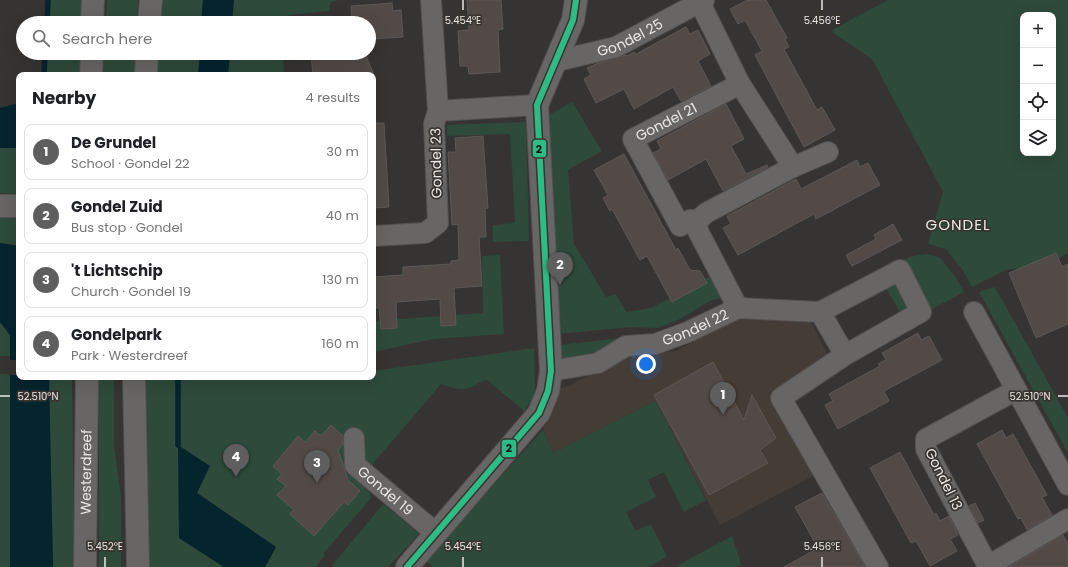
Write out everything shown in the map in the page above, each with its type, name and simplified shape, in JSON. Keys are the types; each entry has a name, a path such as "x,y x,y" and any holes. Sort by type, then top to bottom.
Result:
{"street":[{"path":"92,16 93,0"},
{"path":"150,16 151,0"},
{"path":"431,0 438,111"},
{"path":"407,567 437,534 539,413 548,391 551,372 537,105 557,61 573,20 576,0"},
{"path":"702,2 740,84 793,167"},
{"name":"Gondel 25","path":"557,61 616,47 702,2"},
{"path":"91,72 92,60"},
{"path":"146,72 147,60"},
{"name":"Gondel 21","path":"740,84 633,139 680,226 690,220 697,221 706,213 793,167 828,152"},
{"name":"Gondel 23","path":"376,236 425,233 438,223 434,124 438,111 537,105"},
{"path":"0,206 16,206"},
{"path":"697,221 698,231 738,308"},
{"path":"845,355 820,312 900,270 921,312 845,355 781,398 878,567"},
{"name":"Gondel 22","path":"551,372 598,363 626,346 656,344 688,332 738,308 820,312"},
{"path":"974,312 1068,485"},
{"name":"Westerdreef","path":"85,567 87,380"},
{"path":"134,380 138,567"},
{"name":"Gondel 13","path":"1016,390 926,439 926,449 987,567 1068,519"},
{"name":"Gondel 19","path":"354,438 356,465 437,534"}],"shaded area":[{"path":"739,317 811,322 830,359 770,392 815,475 720,525 655,401 553,453 543,430 559,389 569,386 631,353 676,351"}],"green space":[{"path":"48,0 87,0 86,16 47,16"},
{"path":"107,0 138,0 137,16 106,16"},
{"path":"157,0 203,0 202,16 156,16"},
{"path":"234,0 339,0 331,2 329,11 287,16 233,16"},
{"path":"888,0 1068,0 1068,253 1042,267 1008,269 972,287 964,272 946,249 928,244 943,192 872,59 835,34 832,30"},
{"path":"45,60 84,60 83,72 44,72"},
{"path":"104,60 136,60 135,72 103,72"},
{"path":"154,60 199,60 198,72 153,72"},
{"path":"229,60 283,60 284,72 228,72"},
{"path":"572,102 602,151 568,170 574,244 606,297 616,294 626,312 651,308 713,275 725,297 710,301 678,320 657,328 630,327 559,334 549,115"},
{"path":"526,122 529,241 493,242 493,225 515,223 510,134 447,136 447,125"},
{"path":"0,148 16,148 16,195 0,193"},
{"path":"0,217 16,219 16,246 0,243"},
{"path":"927,254 940,258 956,278 964,292 906,323 878,274 912,256"},
{"path":"500,255 504,334 434,339 376,351 376,321 483,313 482,256"},
{"path":"995,287 1068,418 1068,453 979,292"},
{"path":"0,322 10,335 10,356 0,356"},
{"path":"632,337 590,359 560,361 559,345"},
{"path":"534,348 535,396 524,411 486,379 474,386 464,389 441,384 370,467 368,491 371,498 324,553 325,555 316,567 265,567 276,547 197,493 178,445 179,538 224,567 148,567 145,380 376,380 376,371"},
{"path":"0,374 10,374 10,567 0,567"},
{"path":"49,380 72,380 74,567 53,567"},
{"path":"99,380 114,380 114,446 121,497 121,567 99,567"},
{"path":"655,401 706,500 684,512 664,472 648,480 656,497 626,512 635,531 651,524 667,557 648,567 433,567 425,560 543,430 553,453"},
{"path":"383,504 419,534 388,567 331,567"},
{"path":"732,536 741,564 736,567 675,567"}],"water":[{"path":"203,0 234,0 233,16 202,16"},
{"path":"199,60 229,60 228,72 198,72"},
{"path":"16,104 16,148 0,148 0,108"},
{"path":"0,243 16,246 16,380 49,380 53,567 10,567 10,335 0,322"},
{"path":"178,445 210,466 197,493 276,547 265,567 224,567 179,538"}],"pier":[{"path":"8,360 16,360 16,375 8,375"}],"building":[{"path":"467,0 501,0 503,29 498,30 500,72 469,74 468,66 460,66 458,31 469,30"},
{"path":"747,0 766,0 787,38 785,39 789,47 784,49 817,110 822,107 835,130 804,147 755,55 762,51 745,20 738,24 730,9"},
{"path":"392,3 393,11 401,10 403,37 376,39 376,16 352,16 351,6"},
{"path":"686,27 690,34 698,30 710,54 698,61 711,86 681,101 673,87 634,109 624,89 596,103 584,79 591,75 587,68 626,55 627,56 634,52 636,54"},
{"path":"312,60 368,60 373,72 313,72"},
{"path":"726,104 744,139 731,146 746,174 767,165 768,167 723,191 706,159 668,180 653,153 661,149 657,141"},
{"path":"376,123 384,123 389,207 376,208"},
{"path":"483,136 488,208 485,209 486,237 479,237 482,286 454,288 456,325 441,326 440,299 396,302 397,328 381,329 379,308 376,308 376,277 403,275 403,267 451,264 451,261 459,260 458,224 452,225 448,152 456,152 455,138"},
{"path":"624,154 676,250 678,248 690,270 700,271 707,283 672,302 647,256 640,260 612,209 610,211 603,198 608,195 594,170"},
{"path":"857,160 860,167 868,163 880,185 816,219 814,214 738,255 723,228 731,224 727,216 796,179 801,189"},
{"path":"893,224 902,240 852,266 846,255 876,239 874,235"},
{"path":"1056,253 1062,267 1068,264 1068,324 1036,338 1009,273"},
{"path":"918,333 921,340 929,336 942,360 884,391 889,401 838,429 825,405 833,401 829,394 880,366 878,364 886,360 882,353"},
{"path":"713,362 744,420 752,395 776,438 760,450 768,463 709,495 654,395"},
{"path":"331,425 343,436 343,444 338,450 348,480 360,491 348,505 344,502 314,536 290,514 294,510 277,495 286,486 277,479 282,474 273,466 298,436 305,442 315,431 321,436"},
{"path":"1002,430 1006,438 1013,434 1047,495 1042,497 1052,515 1027,530 1021,518 1018,519 977,444"},
{"path":"900,452 934,515 936,513 940,521 949,516 958,535 950,539 957,551 930,566 916,541 911,543 870,468"},
{"path":"822,493 865,567 784,567 818,548 795,507"},
{"path":"975,503 984,520 978,523 969,506"},
{"path":"1063,535 1068,544 1068,567 1009,567"}],"waterway":[{"path":"47,16 48,0"},
{"path":"44,72 45,60"},
{"path":"178,380 178,445"}],"transit line":[{"name":"2","path":"407,567 539,413 548,391 551,371 537,105 573,20 576,0"}],"place":[{"name":"Gondel Zuid","path":"560,285"},
{"name":"De Grundel","path":"723,415"},
{"name":"Gondelpark","path":"236,477"},
{"name":"'t Lichtschip","path":"317,483"}],"district":[{"name":"GONDEL","path":"958,225"}]}
